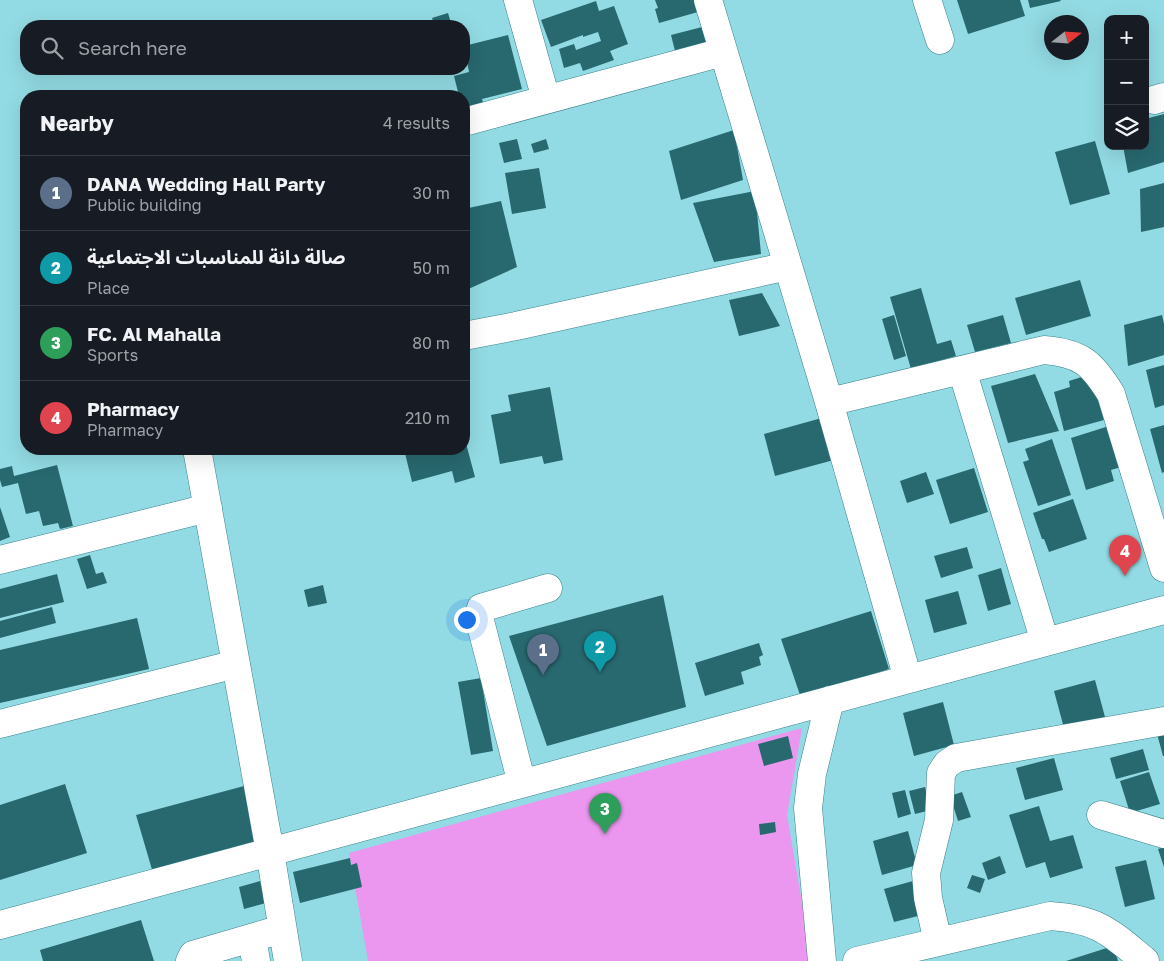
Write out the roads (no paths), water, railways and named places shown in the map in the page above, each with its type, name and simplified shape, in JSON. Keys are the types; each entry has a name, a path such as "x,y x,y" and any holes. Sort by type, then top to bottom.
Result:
{"street":[{"path":"518,0 546,99"},
{"path":"708,0 830,402 908,679"},
{"path":"927,0 940,40"},
{"path":"470,120 723,52"},
{"path":"470,335 788,266"},
{"path":"830,402 1044,350 1070,354 1098,372 1111,394 1164,568"},
{"path":"962,370 1045,642"},
{"path":"198,455 288,961"},
{"path":"0,560 208,508"},
{"path":"522,784 479,617 482,608 548,588"},
{"path":"0,925 1164,610"},
{"path":"0,724 236,664"},
{"path":"822,961 808,808 812,774 830,700"},
{"path":"938,942 928,898 926,873 939,820 941,773 947,764 956,758 1164,722"},
{"path":"1101,815 1164,834"},
{"path":"857,961 1050,916 1073,918 1094,924 1112,934 1145,961"},
{"path":"190,961 193,955 254,949 282,929"}],"place":[{"name":"Pharmacy","path":"1125,576"},
{"name":"صالة دانة للمناسبات الاجتماعية","path":"600,672"},
{"name":"DANA Wedding Hall Party","path":"543,675"},
{"name":"FC. Al Mahalla","path":"605,834"}]}
